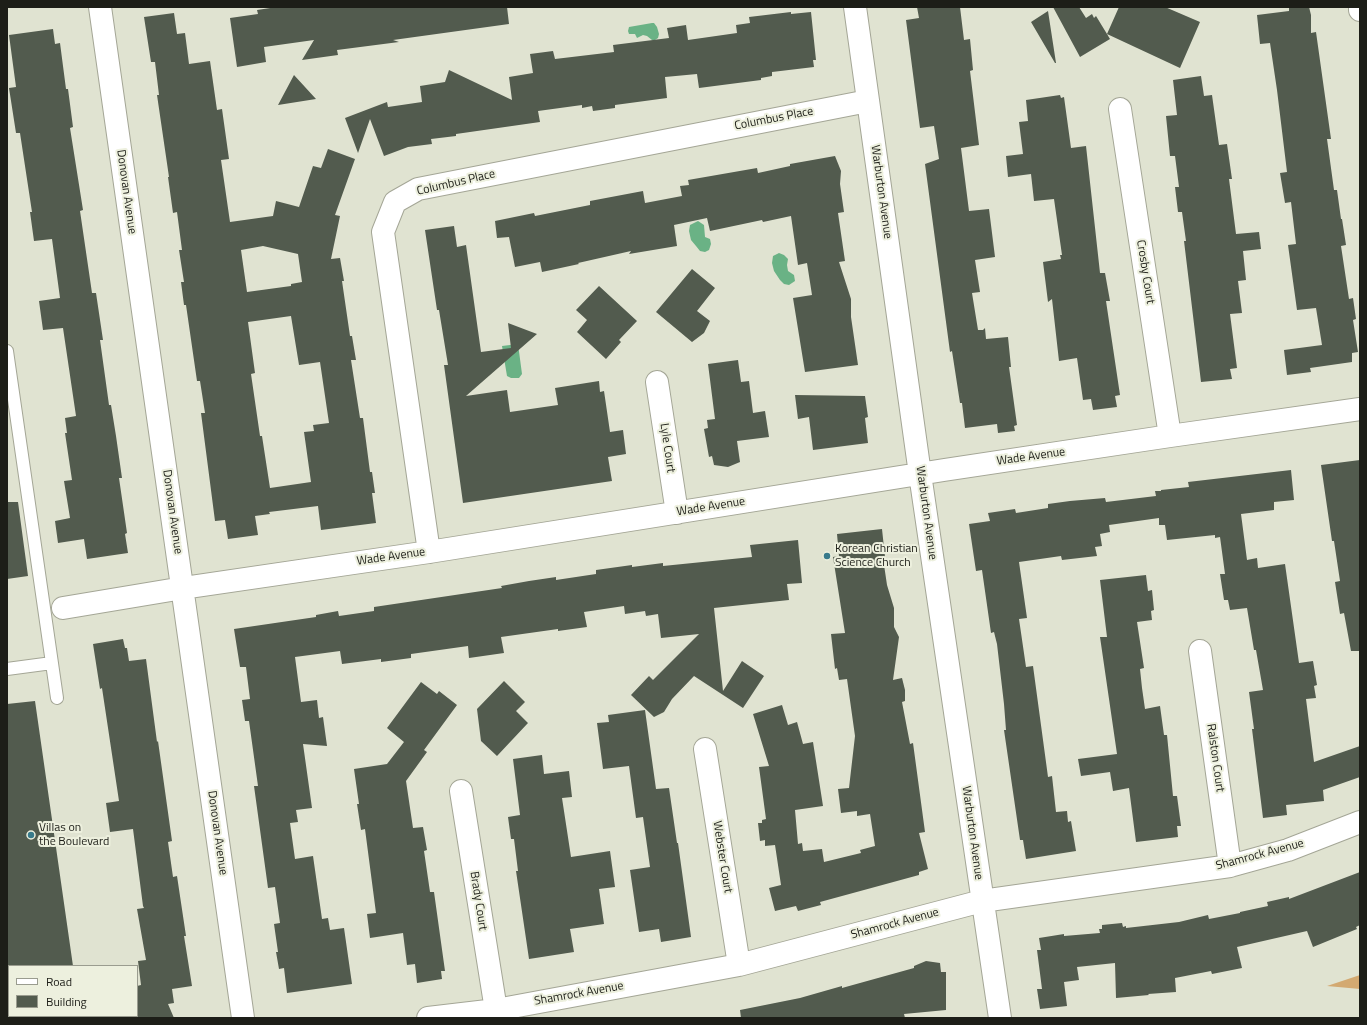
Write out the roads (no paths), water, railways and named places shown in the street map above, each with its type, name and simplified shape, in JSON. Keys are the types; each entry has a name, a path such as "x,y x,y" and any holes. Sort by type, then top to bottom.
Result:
{"street":[{"name":"Donovan Avenue","path":"100,7 243,1018"},
{"name":"Warburton Avenue","path":"855,7 920,474 1000,1018"},
{"name":"Columbus Place","path":"429,552 383,232 395,202 418,189 868,101"},
{"name":"Crosby Court","path":"1120,109 1170,436"},
{"name":"Lyle Court","path":"657,382 677,513"},
{"name":"Wade Avenue","path":"63,608 183,588 429,552 920,474 1360,409"},
{"name":"Ralston Court","path":"1200,651 1230,866"},
{"name":"Webster Court","path":"705,748 739,965"},
{"name":"Brady Court","path":"461,792 496,1010"},
{"name":"Shamrock Avenue","path":"428,1018 496,1010 739,965 982,901 1230,866 1288,850 1360,822"}],"lane":[{"path":"7,351 57,698"},
{"path":"7,669 52,662"}],"place":[{"name":"Korean Christian Science Church","path":"827,556"},
{"name":"Villas on the Boulevard","path":"31,835"}]}
